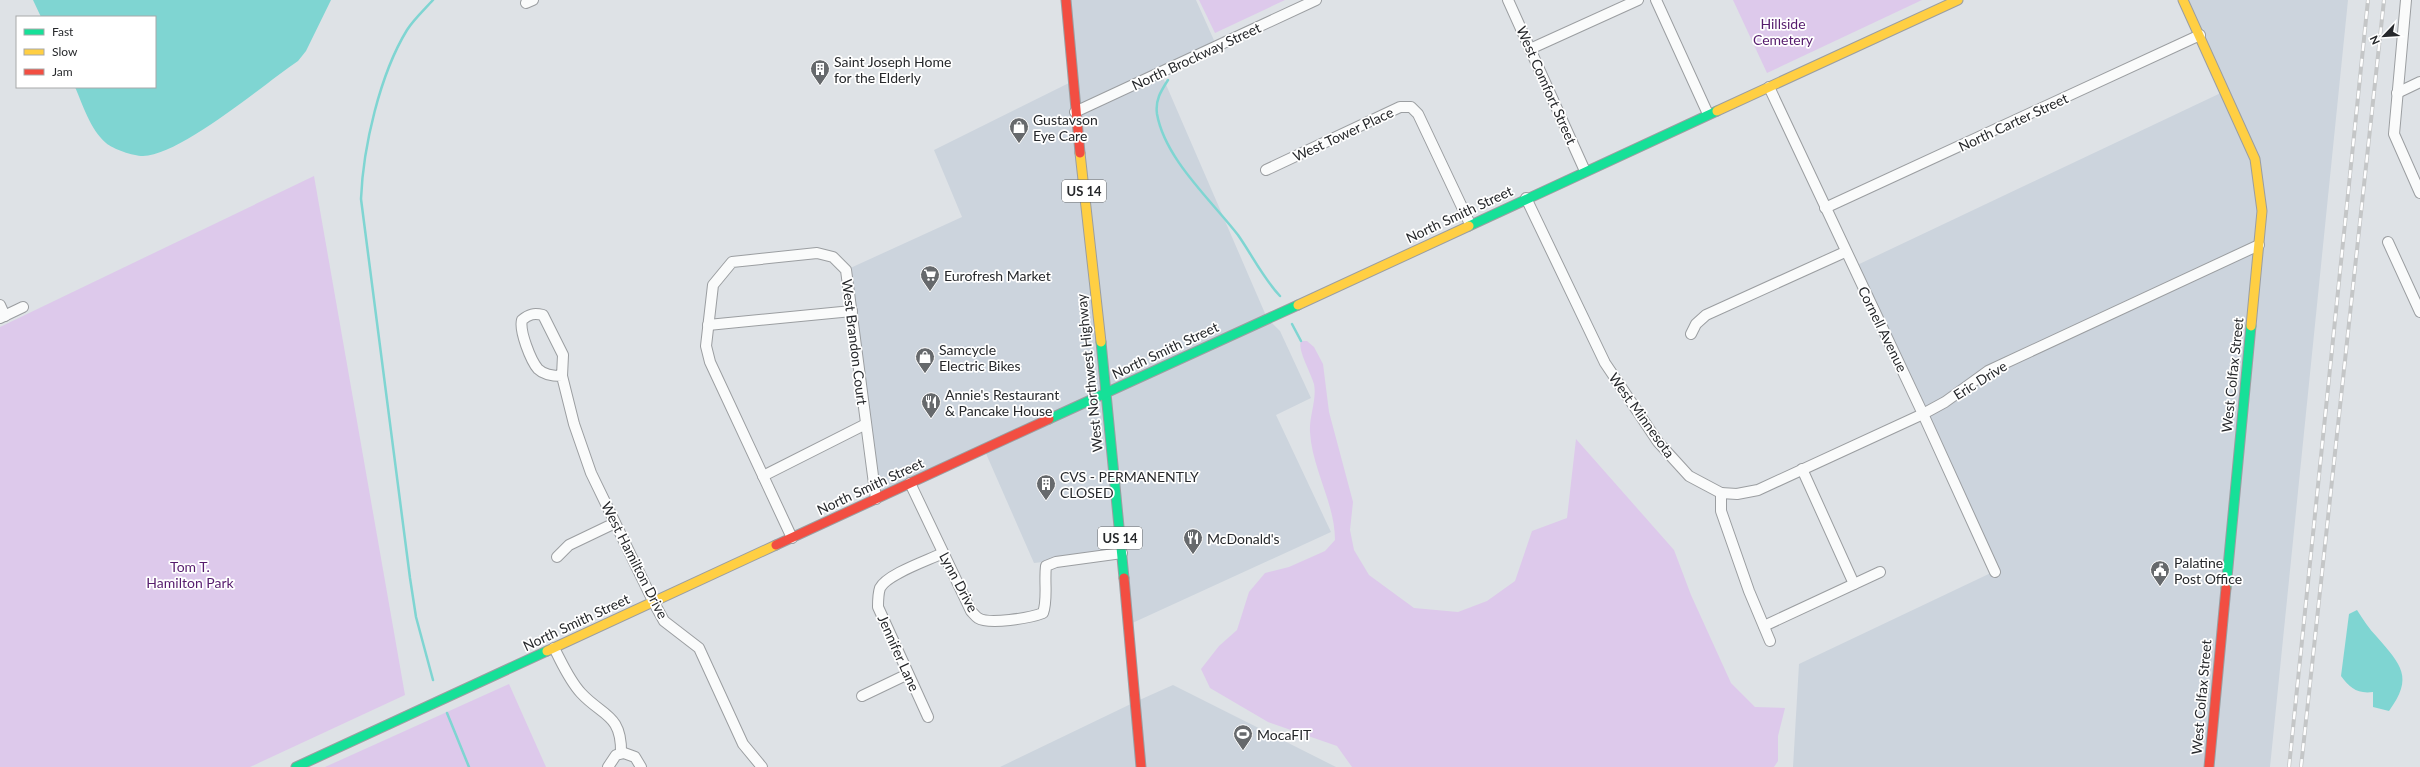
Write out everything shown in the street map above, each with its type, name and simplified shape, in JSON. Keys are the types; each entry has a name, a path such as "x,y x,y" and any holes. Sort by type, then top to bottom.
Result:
{"street":[{"name":"West Northwest Highway","path":"1066,0 1075,112 1097,316 1107,392 1141,767"},
{"name":"North Brockway Street","path":"1075,112 1316,0"},
{"name":"West Comfort Street","path":"1508,0 1585,171"},
{"path":"1530,49 1638,0"},
{"path":"1656,0 1708,114"},
{"name":"North Smith Street","path":"296,767 1708,114 1769,88 1958,0"},
{"name":"West Colfax Street","path":"2183,0 2247,138 2255,159 2262,211 2260,245 2209,767"},
{"path":"2406,0 2394,134 2420,193"},
{"name":"North Carter Street","path":"1825,208 2200,35"},
{"path":"2397,93 2420,82"},
{"name":"Cornell Avenue","path":"1769,88 1845,252 1923,414 1995,572"},
{"name":"West Tower Place","path":"1266,170 1400,108 1410,107 1418,114 1470,224"},
{"name":"West Minnesota","path":"1526,198 1604,363 1658,442 1689,476 1721,493"},
{"path":"2388,242 2419,309"},
{"name":"Eric Drive","path":"1721,493 1737,494 1758,490 1923,414 1945,402 1988,371 2260,245"},
{"path":"1691,334 1696,324 1706,315 1845,252"},
{"name":"West Brandon Court","path":"792,538 710,362 706,346 713,285 732,262 817,253 834,257 846,270 876,499"},
{"path":"0,305 3,317 23,307"},
{"path":"708,325 852,311"},
{"name":"West Hamilton Drive","path":"562,376 544,373 538,369 521,333 522,320 528,315 535,313 543,315 563,355 562,376 574,424 591,473 653,601 664,621 699,648 743,744 762,767"},
{"path":"763,476 866,424"},
{"path":"1802,469 1854,584"},
{"name":"Lynn Drive","path":"910,483 971,611 978,618 986,620 1034,616 1043,613 1046,605 1044,578 1046,566 1056,562 1122,553"},
{"path":"1721,493 1721,511 1770,641"},
{"path":"557,557 569,545 615,523"},
{"name":"Jennifer Lane","path":"928,717 878,607 881,587 892,577 943,553"},
{"path":"1764,626 1880,572"},
{"path":"554,648 571,681 582,694 607,713 616,725 621,741 621,753"},
{"path":"862,696 908,674"},
{"path":"608,767 610,760 621,753 635,757 641,767"}],"shaded area":[{"path":"1066,0 1196,0 1217,47 1161,73 1267,318 1280,331 1311,398 1276,415 1331,532 1128,625 1122,553 1034,563 984,449 876,499 846,270 962,217 934,150 1073,81"},
{"path":"2183,0 2348,0 2270,767 1793,767 1799,664 1995,571 1853,267 2225,91"},
{"path":"1173,685 1336,767 1000,767 1135,702"}],"green space":[{"path":"1199,0 1285,0 1215,33"},
{"name":"Hillside Cemetery","path":"1733,0 1922,0 1767,73"},
{"name":"Tom T. Hamilton Park","path":"314,176 405,695 250,767 0,767 0,327"},
{"path":"1301,341 1307,341 1314,347 1323,364 1329,412 1353,502 1350,530 1354,550 1369,575 1414,608 1458,612 1487,601 1515,581 1532,531 1567,518 1576,439 1674,550 1691,595 1731,683 1755,707 1785,708 1778,736 1778,761 1774,767 1352,767 1337,746 1268,722 1210,688 1201,669 1219,646 1237,630 1249,592 1265,573 1289,567 1325,551 1335,540 1334,526 1328,499 1312,446 1310,426 1315,390 1301,350"},
{"path":"509,684 546,767 325,767"}],"water":[{"path":"33,0 331,0 306,51 298,61 200,132 159,153 143,156 134,155 113,148 100,137 91,124 75,88 156,88 156,16 41,16"},
{"path":"2357,610 2371,631 2393,656 2401,672 2403,680 2401,689 2397,699 2389,711 2373,707 2373,692 2363,692 2354,689 2341,676 2349,614"}],"waterway":[{"path":"433,0 407,30 397,48 381,89 369,134 362,179 361,199 410,578 416,617 433,680"},
{"path":"1168,80 1159,96 1157,114 1169,147 1190,178 1238,235 1263,274 1280,296"},
{"path":"1292,324 1301,341"},
{"path":"447,713 469,767"}],"railway":[{"path":"2289,767 2368,0"},
{"path":"2301,767 2384,0"}],"traffic: fast":[{"path":"1469,226 1717,111"},
{"path":"1049,419 1298,305"},
{"path":"2226,588 2251,326"},
{"path":"1101,342 1124,578"},
{"path":"296,767 547,651"}],"traffic: slow":[{"path":"1717,111 1958,0"},
{"path":"2183,0 2255,159 2262,211 2251,326"},
{"path":"1080,153 1101,342"},
{"path":"1298,305 1469,226"},
{"path":"547,651 776,545"}],"traffic: jam":[{"path":"1066,0 1080,153"},
{"path":"776,545 1049,419"},
{"path":"1124,578 1141,767"},
{"path":"2209,767 2226,588"}],"place":[{"name":"Saint Joseph Home for the Elderly","path":"820,86"},
{"name":"Gustavson Eye Care","path":"1019,144"},
{"name":"Eurofresh Market","path":"930,292"},
{"name":"Samcycle Electric Bikes","path":"925,374"},
{"name":"Annie's Restaurant & Pancake House","path":"931,419"},
{"name":"CVS - PERMANENTLY CLOSED","path":"1046,501"},
{"name":"McDonald's","path":"1193,555"},
{"name":"Palatine Post Office","path":"2160,587"},
{"name":"MocaFIT","path":"1243,751"}]}
